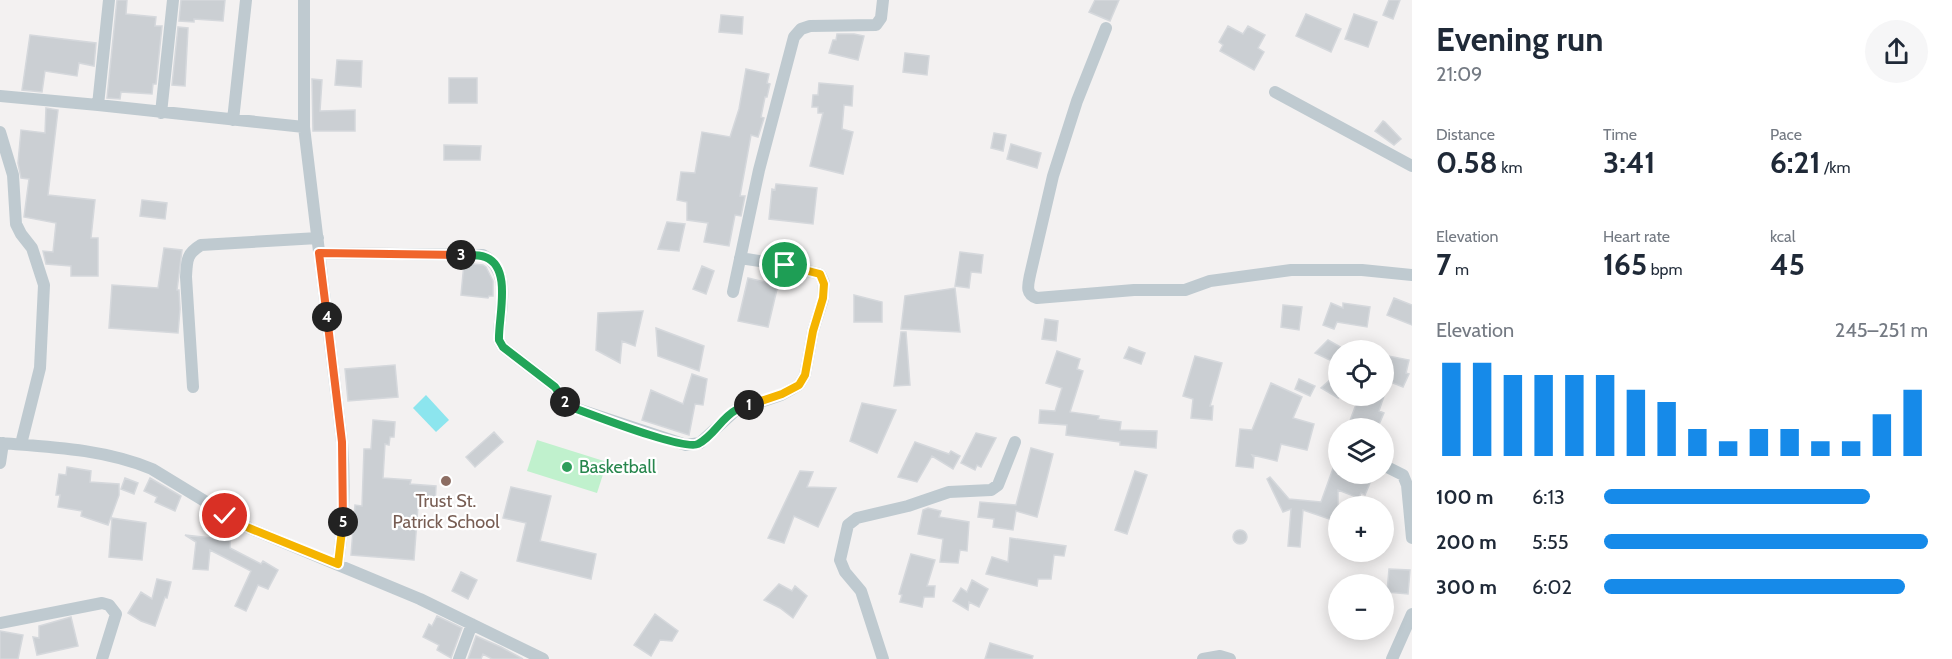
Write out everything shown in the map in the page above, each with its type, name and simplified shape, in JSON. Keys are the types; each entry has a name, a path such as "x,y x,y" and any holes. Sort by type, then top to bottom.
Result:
{"street":[{"path":"98,105 109,0"},
{"path":"161,113 173,0"},
{"path":"233,120 246,0"},
{"path":"304,0 304,127 343,452 343,533 338,564"},
{"path":"733,292 759,170 794,37 801,29 810,26 876,25 882,18 883,0"},
{"path":"1106,28 1077,102 1053,176 1030,275 1028,290 1031,295 1036,298 1134,290 1185,290 1210,281 1291,270 1362,270 1412,275"},
{"path":"1275,92 1412,166"},
{"path":"0,96 304,127"},
{"path":"0,132 13,175 16,224 32,248 44,285 40,368 21,444"},
{"path":"193,387 186,277 187,260 191,251 201,245 318,238"},
{"path":"319,253 483,255 496,264 501,277 499,340 503,347 555,387 561,399 571,407 686,445 700,443 736,410 782,394 799,385 805,375 813,331 823,298 823,279 820,274 804,269 740,258"},
{"path":"883,659 861,591 844,572 840,560 848,525 857,518 908,506 950,492 991,490 998,485 1014,442"},
{"path":"0,463 1,443 91,452 137,463 152,469 249,528 338,564 472,624 543,659"},
{"path":"1394,470 1403,475 1407,485 1412,538"},
{"path":"0,623 102,603 109,605 117,614 102,659"},
{"path":"1392,659 1412,614"},
{"path":"459,659 472,624"},
{"path":"1203,659 1220,656 1230,659"}],"green space":[{"name":"Basketball","path":"537,440 607,462 597,493 527,471"}],"water":[{"path":"426,395 449,420 436,432 413,408"}],"building":[{"path":"117,0 127,0 126,14 156,17 155,26 162,26 156,84 153,84 152,94 121,92 120,99 107,98"},
{"path":"181,0 225,0 223,21 194,19 194,22 179,21"},
{"path":"1095,0 1119,0 1110,21 1089,12"},
{"path":"1389,0 1400,0 1393,19 1383,15"},
{"path":"1306,14 1341,29 1331,52 1296,36"},
{"path":"1354,14 1377,22 1368,47 1345,39"},
{"path":"721,15 743,17 742,34 719,32"},
{"path":"1228,26 1243,34 1248,26 1265,35 1258,48 1264,52 1254,70 1220,51 1223,45 1219,42"},
{"path":"178,27 188,28 185,86 172,85"},
{"path":"837,34 864,36 858,60 829,53"},
{"path":"30,35 96,43 94,66 79,63 77,76 45,71 42,92 22,90"},
{"path":"905,53 929,56 927,75 903,72"},
{"path":"337,60 362,61 361,87 335,85"},
{"path":"746,69 769,74 767,83 770,84 767,97 765,97 761,117 764,118 758,137 751,135 740,196 745,196 741,216 735,215 729,246 704,242 708,223 687,220 687,202 677,200 681,172 695,173 702,132 730,137 739,109"},
{"path":"449,78 477,78 477,103 449,103"},
{"path":"312,79 322,80 320,111 355,110 355,131 313,131"},
{"path":"819,83 853,86 852,106 844,105 842,129 853,132 843,174 810,166 823,113 818,113 818,107 812,107 813,95 818,95"},
{"path":"46,108 58,110 48,195 95,200 91,238 98,238 98,276 71,276 71,266 46,264 43,251 53,252 56,223 24,217 29,179 21,178 18,163 21,130 45,133"},
{"path":"1383,121 1401,139 1394,145 1375,131"},
{"path":"994,133 1006,135 1003,151 991,148"},
{"path":"1011,144 1041,153 1037,168 1007,159"},
{"path":"444,145 481,146 480,160 444,160"},
{"path":"776,184 817,188 813,224 769,219 772,189 775,190"},
{"path":"142,200 167,203 165,219 140,216"},
{"path":"667,222 685,224 679,251 658,249"},
{"path":"164,248 182,250 177,290 179,290 180,309 178,333 109,328 112,285 158,288"},
{"path":"960,252 983,255 981,273 971,272 969,288 955,286"},
{"path":"464,263 486,267 493,281 493,296 488,298 461,295"},
{"path":"702,266 714,271 706,294 693,289"},
{"path":"748,278 778,285 768,327 738,321"},
{"path":"955,288 960,332 901,329 905,296"},
{"path":"854,295 882,302 882,322 854,322"},
{"path":"1394,298 1412,305 1412,325 1387,315"},
{"path":"1331,303 1343,308 1343,303 1370,307 1367,327 1337,322 1334,329 1323,325"},
{"path":"1283,305 1302,307 1299,330 1281,327"},
{"path":"643,311 635,346 622,341 620,363 596,350 598,313"},
{"path":"1045,319 1058,321 1056,341 1042,339"},
{"path":"656,328 704,346 699,371 658,356"},
{"path":"901,332 906,332 910,385 894,386"},
{"path":"1328,340 1328,359 1315,353"},
{"path":"1129,347 1145,353 1141,364 1124,358"},
{"path":"1057,351 1080,359 1077,369 1083,371 1070,412 1121,422 1120,430 1157,431 1156,448 1120,445 1120,442 1066,435 1067,425 1039,423 1040,410 1055,411 1062,388 1046,383"},
{"path":"1195,356 1222,363 1210,406 1213,406 1212,420 1191,418 1193,399 1183,396"},
{"path":"1394,357 1409,360 1406,373 1409,374 1403,387 1394,383"},
{"path":"395,365 398,397 348,401 345,369"},
{"path":"692,374 707,379 703,405 695,404 689,435 642,420 651,390 683,404"},
{"path":"1299,379 1315,386 1310,396 1295,389"},
{"path":"1328,382 1328,392 1321,388"},
{"path":"1271,383 1302,397 1293,418 1314,424 1307,450 1281,444 1277,461 1252,455 1253,468 1236,466 1240,429 1252,430"},
{"path":"862,403 896,410 877,453 850,441"},
{"path":"1355,406 1381,406 1379,411 1384,413 1382,418 1351,418"},
{"path":"373,420 395,422 394,437 390,437 389,445 385,444 383,478 411,480 410,484 436,486 435,508 418,506 414,560 351,555 355,505 362,506 364,449 371,449"},
{"path":"494,432 503,442 475,467 466,457"},
{"path":"976,433 996,438 981,467 977,465 975,470 961,463"},
{"path":"915,442 949,454 951,451 960,456 953,469 932,456 917,482 898,477"},
{"path":"1031,448 1053,454 1037,517 1016,511 1013,530 993,527 994,519 978,517 980,502 1016,505"},
{"path":"67,467 91,471 90,482 119,484 119,495 108,525 81,516 82,511 58,507 60,495 56,495 59,474 66,475"},
{"path":"800,471 813,472 807,487 836,488 818,527 794,516 784,543 768,538"},
{"path":"1135,471 1147,475 1127,534 1115,530"},
{"path":"1270,477 1289,499 1321,502 1328,482 1370,484 1365,495 1361,493 1360,496 1354,496 1338,490 1338,496 1328,496 1328,519 1303,510 1300,547 1288,546 1291,509 1283,512 1267,479"},
{"path":"125,478 138,483 134,494 121,489"},
{"path":"150,478 181,496 175,511 155,502 157,497 144,491"},
{"path":"511,487 551,496 540,541 596,554 591,579 517,561 526,523 503,518"},
{"path":"928,508 941,511 939,517 969,522 967,551 960,550 958,563 940,562 943,539 918,534 923,510"},
{"path":"112,518 146,523 142,560 109,557"},
{"path":"1240,530 1245,532 1247,537 1245,542 1240,544 1235,542 1233,537 1235,532"},
{"path":"185,535 230,540 230,548 261,564 263,561 278,570 268,589 258,585 246,611 235,606 251,571 210,550 208,570 193,569 196,542"},
{"path":"1010,538 1066,546 1064,556 1054,555 1051,579 1038,579 1037,586 986,574 992,557 1008,562"},
{"path":"911,554 935,560 927,586 935,586 934,597 924,597 922,607 900,602 902,595 899,594"},
{"path":"1389,569 1410,570 1408,594 1394,593 1394,574 1389,574"},
{"path":"461,572 477,580 468,599 452,591"},
{"path":"157,579 171,582 155,626 128,613 141,592 152,599"},
{"path":"972,580 988,589 979,607 969,602 968,610 953,601 961,588 967,592"},
{"path":"779,584 792,591 795,586 807,596 793,618 764,600"},
{"path":"655,614 678,631 672,641 660,640 651,656 634,645"},
{"path":"437,616 462,628 451,658 437,650 439,645 423,637 429,624 432,626"},
{"path":"71,617 78,646 37,655 33,637 39,638 39,626"},
{"path":"0,631 23,635 18,659 0,659"},
{"path":"476,636 523,659 492,659 483,654 481,659 468,659"},
{"path":"990,643 1033,656 1032,659 985,659"}],"place":[{"name":"Basketball","path":"567,467"},
{"name":"Trust St. Patrick School","path":"446,481"}],"route":[{"path":"225,516 338,564 343,533 344,472 319,253 483,255 496,264 501,277 499,340 503,347 555,387 561,399 571,407 686,445 700,443 736,410 782,394 799,385 805,375 813,331 823,298 824,284 820,274 785,265"}]}
